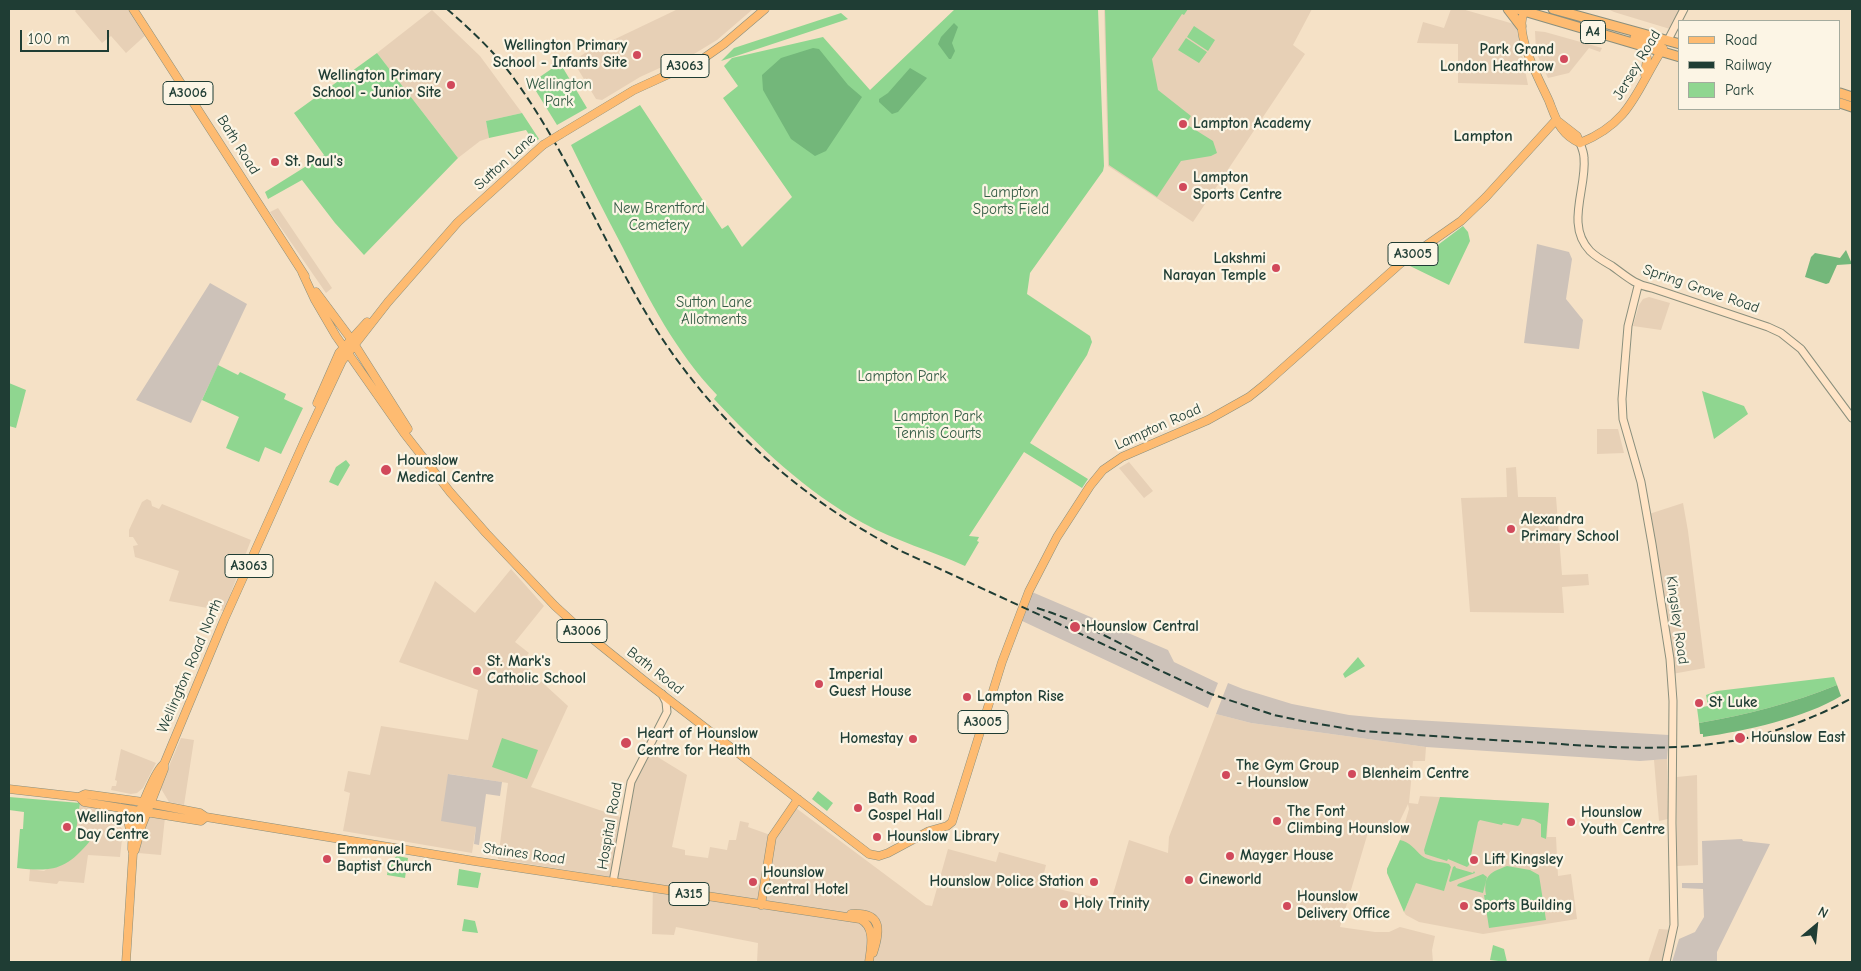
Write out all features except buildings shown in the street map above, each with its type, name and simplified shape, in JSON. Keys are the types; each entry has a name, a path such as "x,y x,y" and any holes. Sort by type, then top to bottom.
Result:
{"highway":[{"path":"1508,9 1522,30"},
{"name":"A4","path":"1553,9 1678,43"},
{"name":"A4","path":"1522,10 1678,56"},
{"path":"1613,25 1628,35 1658,45 1661,51"}],"main road":[{"name":"Bath Road","path":"133,9 319,296 393,416 450,492 555,606 586,634 684,712 874,856"},
{"name":"Sutton Lane","path":"349,346 458,222 543,145 634,90 704,58 724,44 765,9"},
{"path":"1522,10 1522,30 1530,60 1556,120 1567,135 1580,143"},
{"name":"Jersey Road","path":"1580,143 1593,138 1616,122 1631,106 1668,40"},
{"path":"1642,46 1647,58 1645,79"},
{"name":"Lampton Road","path":"874,856 888,853 929,831 947,826 952,822 1002,662 1029,591 1061,530 1097,477 1112,463 1208,420 1249,397 1401,263 1461,221 1556,120"},
{"name":"Bath Road","path":"302,272 316,300 425,458"},
{"name":"Wellington Road North","path":"145,808 157,786 164,769 164,764 224,620 349,346"},
{"name":"Wellington Road North","path":"133,853 136,850 145,808 160,767 164,764"},
{"path":"157,786 165,806"},
{"name":"Staines Road","path":"9,789 81,796 85,794 145,808"},
{"name":"Staines Road","path":"81,796 84,802 120,808 165,806 200,813 204,818 761,905 839,915 863,914 873,918 878,924 879,931 869,962"},
{"path":"761,905 772,837 798,799"},
{"path":"120,808 128,821 132,838"},
{"path":"145,808 204,818"},
{"name":"A3063","path":"126,962 133,853 132,838 145,808"}],"street":[{"name":"Jersey Road","path":"1668,40 1678,21"},
{"name":"Spring Grove Road","path":"1580,143 1584,156 1578,203 1581,236 1590,251 1638,286 1652,288 1732,314 1781,333 1801,349 1852,418"},
{"name":"Kingsley Road","path":"1638,286 1628,326 1622,399 1623,419 1641,482 1671,676 1673,701 1672,828 1674,930 1666,962"},
{"path":"662,694 667,707 666,716"},
{"path":"666,716 675,710 684,712"},
{"name":"Hospital Road","path":"613,882 631,782 666,716"}],"shaded area":[{"path":"77,9 133,9 149,32 126,53 111,36 102,43 75,11"},
{"name":"Wellington Primary School - Infants Site","path":"678,9 753,9 717,40 689,57 677,60 640,77 602,100 596,99 573,61 585,53 604,48 611,41"},
{"name":"Lampton Academy","path":"1104,9 1312,9 1293,45 1305,54 1193,222 1108,166"},
{"path":"1451,9 1462,9 1514,24 1517,30 1528,85 1458,83 1458,44 1417,43 1423,22 1444,28"},
{"path":"1608,9 1677,9 1680,10 1670,29"},
{"name":"Wellington Primary School - Junior Site","path":"432,10 480,56 522,113 486,121 489,138 480,141 458,158 377,53"},
{"path":"1535,31 1602,48 1600,52 1589,48 1569,73 1548,78 1536,52"},
{"path":"278,208 332,288 326,293 270,212"},
{"path":"1537,244 1569,252 1572,259 1566,299 1583,320 1579,349 1524,343"},
{"path":"210,283 247,304 191,423 136,400"},
{"path":"1649,297 1670,303 1661,330 1633,326 1639,305 1643,299"},
{"path":"1597,429 1618,429 1624,453 1597,454"},
{"path":"1129,462 1153,491 1144,498 1119,468"},
{"name":"Alexandra Primary School","path":"1516,467 1518,497 1556,497 1562,575 1588,574 1589,585 1562,587 1564,613 1470,612 1461,498 1507,497 1506,468"},
{"path":"147,499 151,501 152,506 159,509 162,504 251,540 224,611 169,601 179,571 135,557 133,546 138,545 133,537 129,537 129,530 142,502"},
{"path":"1683,503 1705,668 1672,674 1649,514"},
{"path":"511,569 544,606 515,642 529,653 521,663 568,706 531,787 626,819 634,780 651,753 687,775 672,847 685,850 685,855 708,858 710,847 727,850 729,840 736,840 740,821 749,823 748,827 776,837 796,808 926,905 932,906 948,849 996,862 999,852 1046,865 1041,885 1111,901 1129,840 1168,853 1169,837 1216,714 1251,723 1426,747 1425,761 1413,761 1409,803 1418,804 1420,796 1549,803 1547,837 1556,837 1558,876 1571,874 1577,919 1483,934 1419,922 1406,915 1404,912 1413,890 1387,873 1387,869 1400,840 1409,809 1408,804 1393,835 1369,829 1340,927 1389,932 1400,927 1435,936 1432,950 1433,962 757,962 758,943 676,927 674,935 652,934 653,884 498,859 508,783 449,774 476,827 472,853 343,831 350,793 344,791 348,771 370,775 381,726 468,740 478,690 399,662 435,581 475,613"},
{"path":"1032,592 1168,650 1174,662 1218,683 1208,708 1020,620"},
{"path":"1228,683 1292,704 1349,715 1669,735 1667,759 1640,761 1426,747 1251,723 1216,714"},
{"path":"181,738 194,740 184,805 169,802 160,787"},
{"path":"121,749 156,763 143,788 137,793 131,794 111,790 112,786 116,786 117,781 115,780"},
{"path":"1667,759 1668,819 1659,821 1654,760"},
{"path":"448,774 502,782 500,796 486,794 479,845 474,844 476,827 441,821"},
{"path":"1697,775 1698,865 1677,866 1677,777"},
{"path":"80,803 106,809 123,830 120,857 88,855 84,883 59,881 57,884 29,881 30,869 44,871 89,842 75,839"},
{"path":"149,815 165,817 161,855 138,853"},
{"path":"1742,839 1743,841 1770,844 1717,952 1717,962 1672,962 1679,939 1695,932 1704,917 1703,889 1682,888 1682,883 1703,883 1702,841"},
{"path":"1659,929 1672,930 1662,962 1648,962"}],"green space":[{"name":"Lampton Park","path":"955,9 1098,9 1104,166 1103,171 1030,273 1027,294 1090,336 1092,342 1087,355 1030,443 1088,479 1082,488 1024,452 969,536 979,537 977,541 979,542 965,566 888,535 842,511 802,483 765,451 714,399 717,395 676,343 653,306 571,145 640,105 722,229 728,225 742,247 792,197 723,98 738,86 724,66 732,58 823,37 870,90"},
{"path":"1105,9 1188,9 1184,15 1182,14 1152,59 1158,90 1191,116 1186,124 1213,141 1217,153 1211,156 1181,161 1157,197 1109,165"},
{"path":"841,13 848,19 721,61 734,48"},
{"path":"954,23 958,27 952,43 955,51 951,59 949,59 938,44 941,37"},
{"path":"1194,26 1215,40 1208,51 1187,37"},
{"path":"1186,38 1207,52 1199,63 1178,50"},
{"path":"813,48 819,49 848,85 862,97 826,151 815,156 791,139 763,90 762,75 781,58"},
{"path":"377,53 458,158 364,255 335,223 302,180 268,199 265,192 324,155 294,113"},
{"name":"Wellington Park","path":"560,63 587,108 557,125 531,83"},
{"path":"910,68 927,78 898,112 892,114 879,102 879,99 888,93"},
{"path":"522,113 539,139 534,142 526,130 489,138 486,121"},
{"path":"1463,226 1468,232 1470,241 1449,285 1410,266"},
{"path":"1846,250 1852,264 1837,265 1829,283 1826,284 1805,277 1811,257 1815,253 1840,258"},
{"path":"218,365 238,375 240,372 286,394 284,399 303,408 281,454 265,447 259,462 226,448 239,417 202,400"},
{"path":"9,383 26,390 16,428 9,426"},
{"path":"1702,391 1744,406 1748,414 1714,439"},
{"path":"346,460 350,465 338,486 329,482 336,467"},
{"path":"1358,657 1365,666 1345,678 1343,674"},
{"path":"1834,677 1837,685 1786,703 1699,723 1697,708 1708,706 1706,695 1717,691"},
{"path":"1837,685 1841,696 1810,711 1737,731 1703,737 1703,734 1700,734 1699,723 1769,708"},
{"path":"502,738 538,750 527,779 492,767"},
{"path":"818,791 833,803 827,811 812,799"},
{"path":"9,797 80,803 75,839 90,841 74,858 58,867 40,870 17,868 20,829 23,829 24,812 9,810"},
{"path":"1440,797 1549,803 1546,839 1541,837 1541,824 1534,820 1522,818 1518,826 1503,823 1502,825 1480,820 1467,867 1448,859 1447,861 1425,854 1424,850"},
{"path":"1400,840 1410,844 1425,858 1449,864 1451,867 1444,891 1416,883 1404,912 1387,873"},
{"path":"397,856 408,858 405,878 387,875 389,862"},
{"path":"1455,866 1456,868 1473,873 1474,871 1475,873 1450,882 1453,867"},
{"path":"1507,866 1530,870 1539,875 1546,920 1489,928 1484,895 1486,895 1487,879 1489,875"},
{"path":"459,869 481,873 478,888 457,885"},
{"path":"1483,874 1487,877 1483,893 1457,886 1458,884"},
{"path":"464,919 475,921 478,933 462,931"},
{"path":"1493,945 1504,949 1507,962 1490,960"}],"railway":[{"path":"447,9 492,51 533,107 566,163 643,308 667,346 694,382 723,416 788,477 862,529 901,551 1211,694 1274,715 1362,731 1600,746 1648,748 1696,746 1753,737 1770,732 1804,720 1852,698"},
{"path":"1037,608 1097,632 1154,662"}],"place":[{"name":"Wellington Primary School - Infants Site","path":"637,55"},
{"name":"Park Grand London Heathrow","path":"1564,59"},
{"name":"Wellington Primary School - Junior Site","path":"451,85"},
{"name":"Lampton Academy","path":"1183,124"},
{"name":"St. Paul's","path":"275,162"},
{"name":"Lampton Sports Centre","path":"1183,187"},
{"name":"Lakshmi Narayan Temple","path":"1276,268"},
{"name":"Hounslow Medical Centre","path":"386,470"},
{"name":"Alexandra Primary School","path":"1511,529"},
{"name":"Hounslow Central","path":"1075,627"},
{"name":"St. Mark's Catholic School","path":"477,671"},
{"name":"Imperial Guest House","path":"819,684"},
{"name":"Lampton Rise","path":"967,697"},
{"name":"St Luke","path":"1699,703"},
{"name":"Hounslow East","path":"1740,738"},
{"name":"Homestay","path":"913,739"},
{"name":"Heart of Hounslow Centre for Health","path":"626,743"},
{"name":"Blenheim Centre","path":"1352,774"},
{"name":"The Gym Group - Hounslow","path":"1226,775"},
{"name":"Bath Road Gospel Hall","path":"858,808"},
{"name":"The Font Climbing Hounslow","path":"1277,821"},
{"name":"Hounslow Youth Centre","path":"1571,822"},
{"name":"Wellington Day Centre","path":"67,827"},
{"name":"Hounslow Library","path":"877,837"},
{"name":"Mayger House","path":"1230,856"},
{"name":"Emmanuel Baptist Church","path":"327,859"},
{"name":"Lift Kingsley","path":"1474,860"},
{"name":"Cineworld","path":"1189,880"},
{"name":"Hounslow Central Hotel","path":"753,882"},
{"name":"Hounslow Police Station","path":"1094,882"},
{"name":"Holy Trinity","path":"1064,904"},
{"name":"Hounslow Delivery Office","path":"1287,906"},
{"name":"Sports Building","path":"1464,906"}],"district":[{"name":"Lampton","path":"1483,136"}],"park label":[{"name":"Lampton Sports Field","path":"1011,202"},
{"name":"New Brentford Cemetery","path":"659,218"},
{"name":"Sutton Lane Allotments","path":"714,312"},
{"name":"Lampton Park Tennis Courts","path":"938,426"}]}
